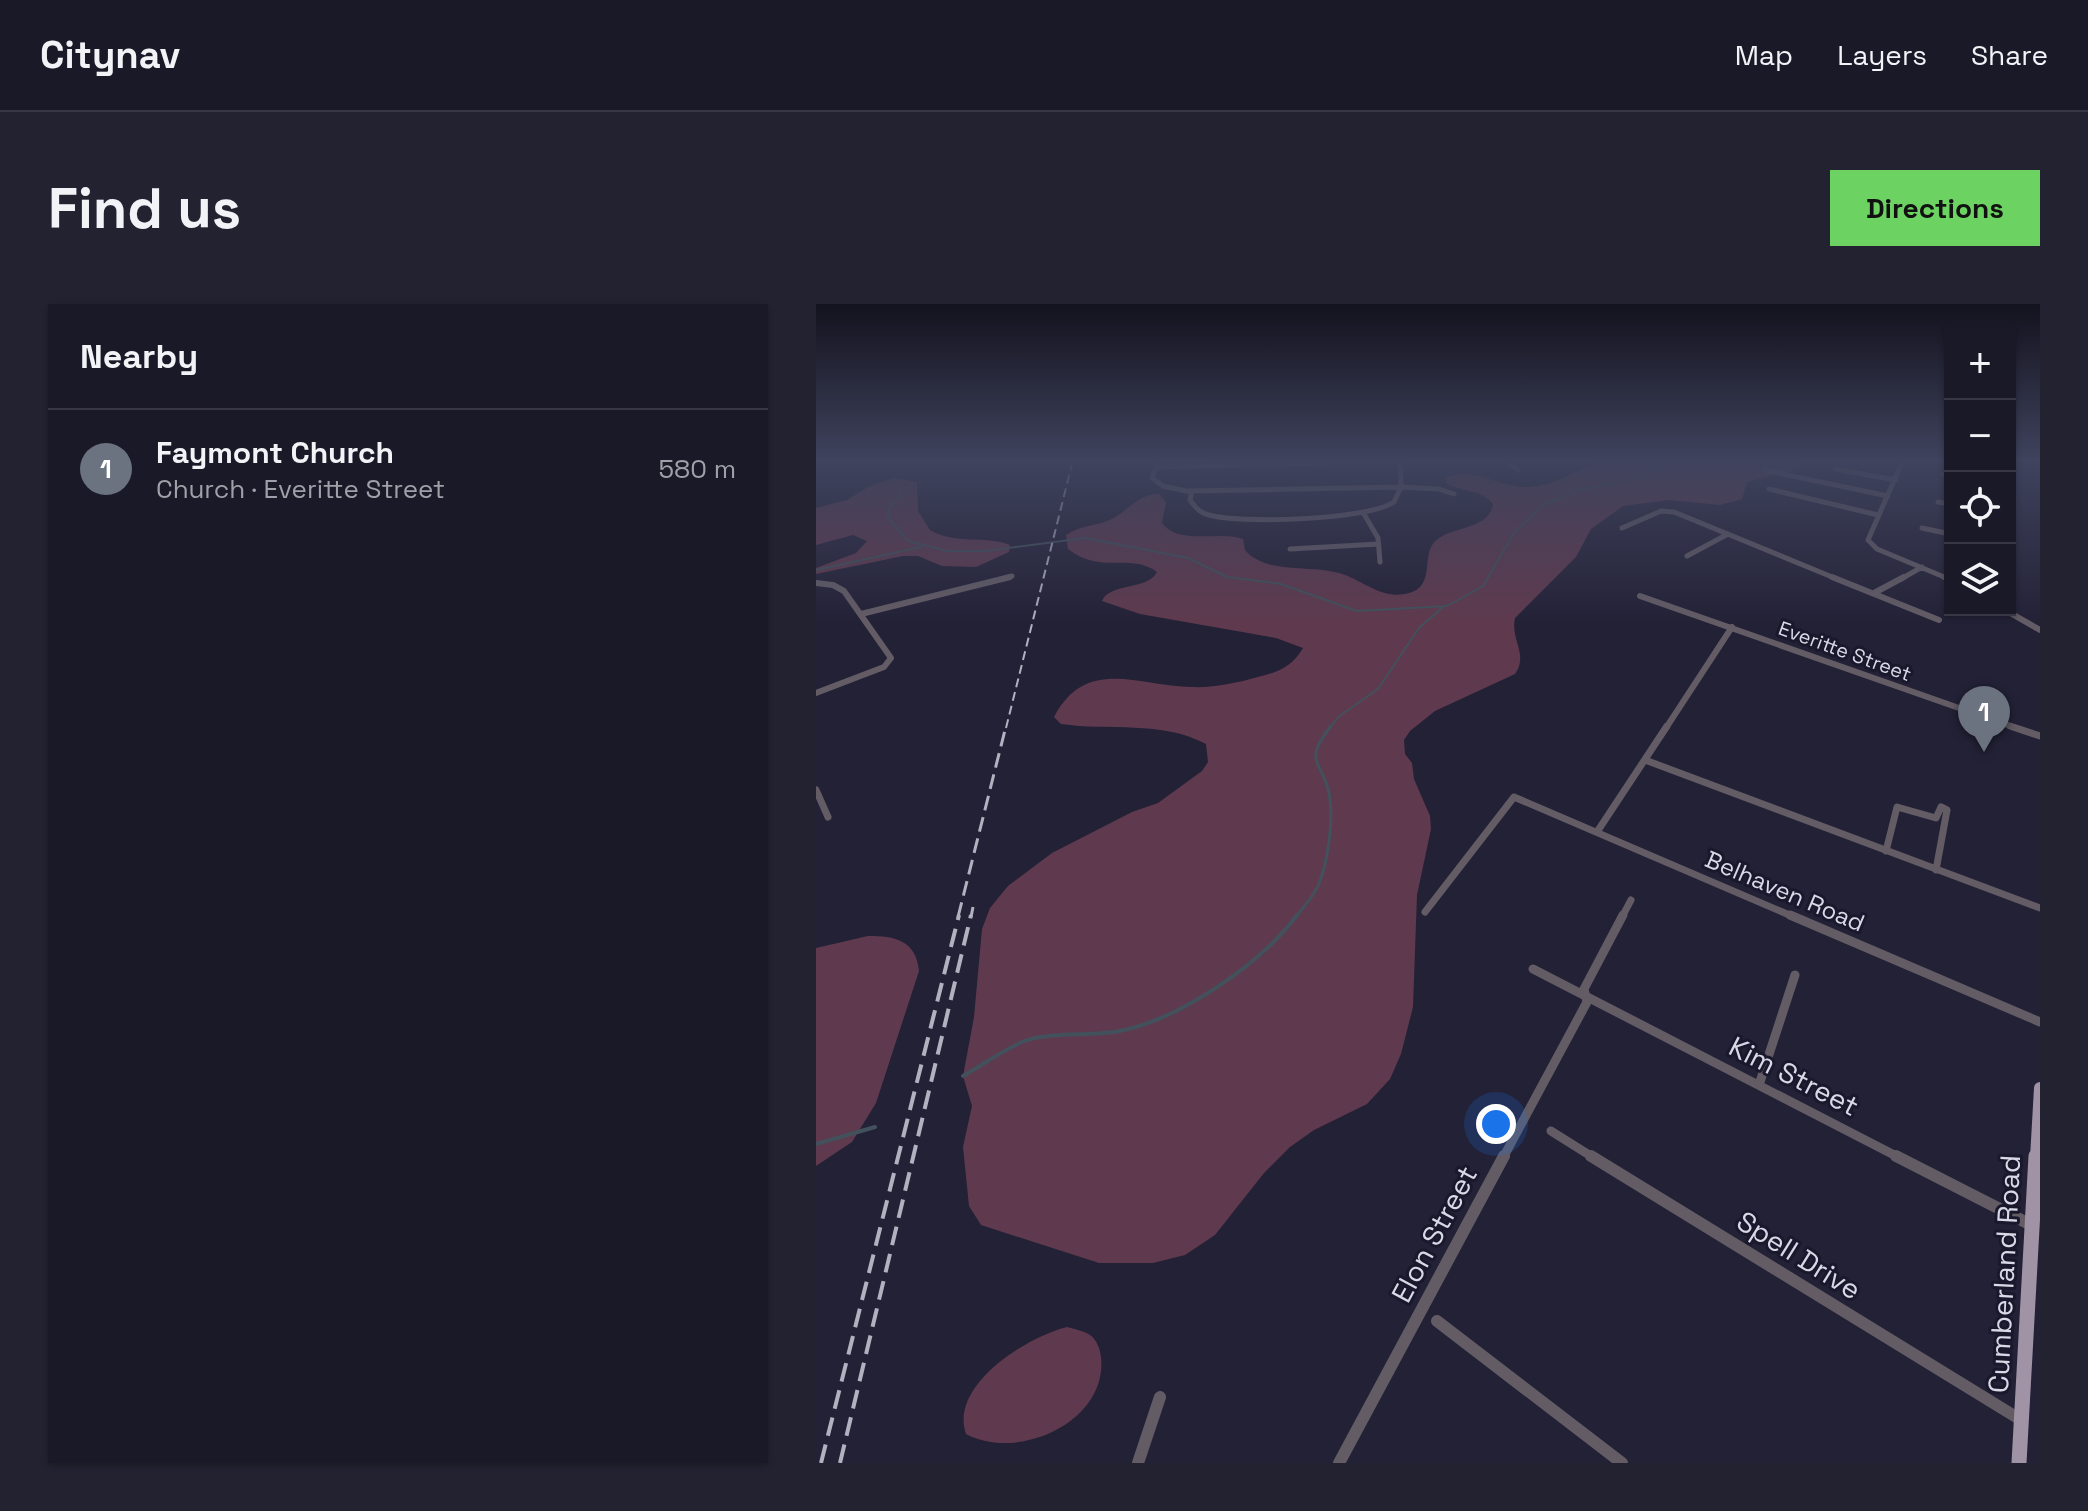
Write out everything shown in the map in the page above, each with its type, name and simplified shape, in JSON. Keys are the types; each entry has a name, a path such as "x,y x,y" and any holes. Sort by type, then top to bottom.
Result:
{"main road":[{"name":"Cumberland Road","path":"2019,1463 2036,1252 2034,1227 2040,1088"}],"street":[{"path":"1211,514 1217,517 1360,514"},
{"path":"1364,514 1376,533 1380,562"},
{"path":"1622,528 1659,514"},
{"path":"1675,514 1939,620"},
{"path":"1874,514 1878,515 1868,536 1870,543 1944,576"},
{"path":"1922,528 1944,533"},
{"path":"1687,556 1728,534"},
{"path":"1290,549 1378,544"},
{"path":"1874,593 1922,567"},
{"path":"861,614 1012,576"},
{"path":"816,693 889,663 891,658 844,591 817,584"},
{"name":"Everitte Street","path":"1640,596 2040,736"},
{"path":"2016,616 2040,630"},
{"path":"1597,832 1732,627"},
{"path":"1645,760 2040,908"},
{"path":"816,790 828,817"},
{"name":"Belhaven Road","path":"1425,912 1514,797 2040,1022"},
{"path":"1886,851 1897,807 1936,818 1941,807 1947,810 1936,870"},
{"name":"Elon Street","path":"1339,1463 1587,1002 1584,989 1631,900"},
{"name":"Kim Street","path":"1533,969 2034,1227"},
{"path":"1759,1085 1795,975"},
{"name":"Spell Drive","path":"1551,1131 1912,1356 2022,1420"},
{"path":"1437,1321 1622,1463"},
{"path":"1138,1463 1160,1397"}],"shaded area":[{"path":"816,514 920,514 930,530 940,535 1010,545 1009,552 976,567 942,566 918,556 903,556 816,574 816,568 856,553 867,541 853,535 816,545"},
{"path":"1120,514 1164,514 1162,523 1178,534 1243,539 1245,550 1266,563 1333,572 1376,590 1400,595 1418,589 1423,583 1430,551 1439,538 1489,514 1612,514 1591,529 1576,557 1515,618 1520,660 1515,674 1435,711 1410,731 1404,740 1405,754 1412,763 1414,779 1430,816 1431,829 1417,895 1413,1007 1401,1054 1390,1079 1367,1104 1314,1130 1290,1147 1264,1173 1215,1235 1185,1255 1153,1263 1099,1263 981,1225 969,1206 963,1147 972,1106 963,1076 974,1017 982,929 990,908 1008,886 1052,853 1132,812 1158,803 1202,771 1208,762 1206,744 1189,737 1153,729 1061,724 1054,717 1067,698 1081,686 1097,680 1133,680 1191,687 1225,685 1278,671 1294,660 1303,648 1276,638 1140,614 1102,601 1113,591 1145,582 1157,572 1147,566 1080,557 1068,549 1066,535"},
{"path":"868,936 887,937 909,946 914,952 919,971 876,1103 852,1142 816,1166 816,948"},
{"path":"1067,1327 1092,1337 1101,1357 1099,1380 1090,1400 1075,1417 1056,1430 1033,1439 1010,1443 987,1441 966,1434 964,1416 969,1398 980,1381 1013,1352 1050,1332"}],"waterway":[{"path":"888,514 908,541 947,551 985,551 1085,538 1188,558 1227,577 1281,584 1357,611 1447,606 1483,586 1514,533 1533,514"},
{"path":"816,570 921,547"},
{"path":"1330,728 1338,717 1378,689 1419,628 1442,608"},
{"path":"1296,917 1318,886 1327,853 1329,793 1316,755 1317,747 1331,726"},
{"path":"963,1076 1032,1039 1120,1031 1168,1015 1218,987 1241,970 1282,934 1297,915"},
{"path":"816,1144 875,1127"}],"railway":[{"path":"1006,728 1059,514"},
{"path":"958,917 1006,726"},
{"path":"971,917 973,907"},
{"path":"821,1463 959,915"},
{"path":"840,1463 971,915"}],"place":[{"name":"Faymont Church","path":"1984,752"}]}
